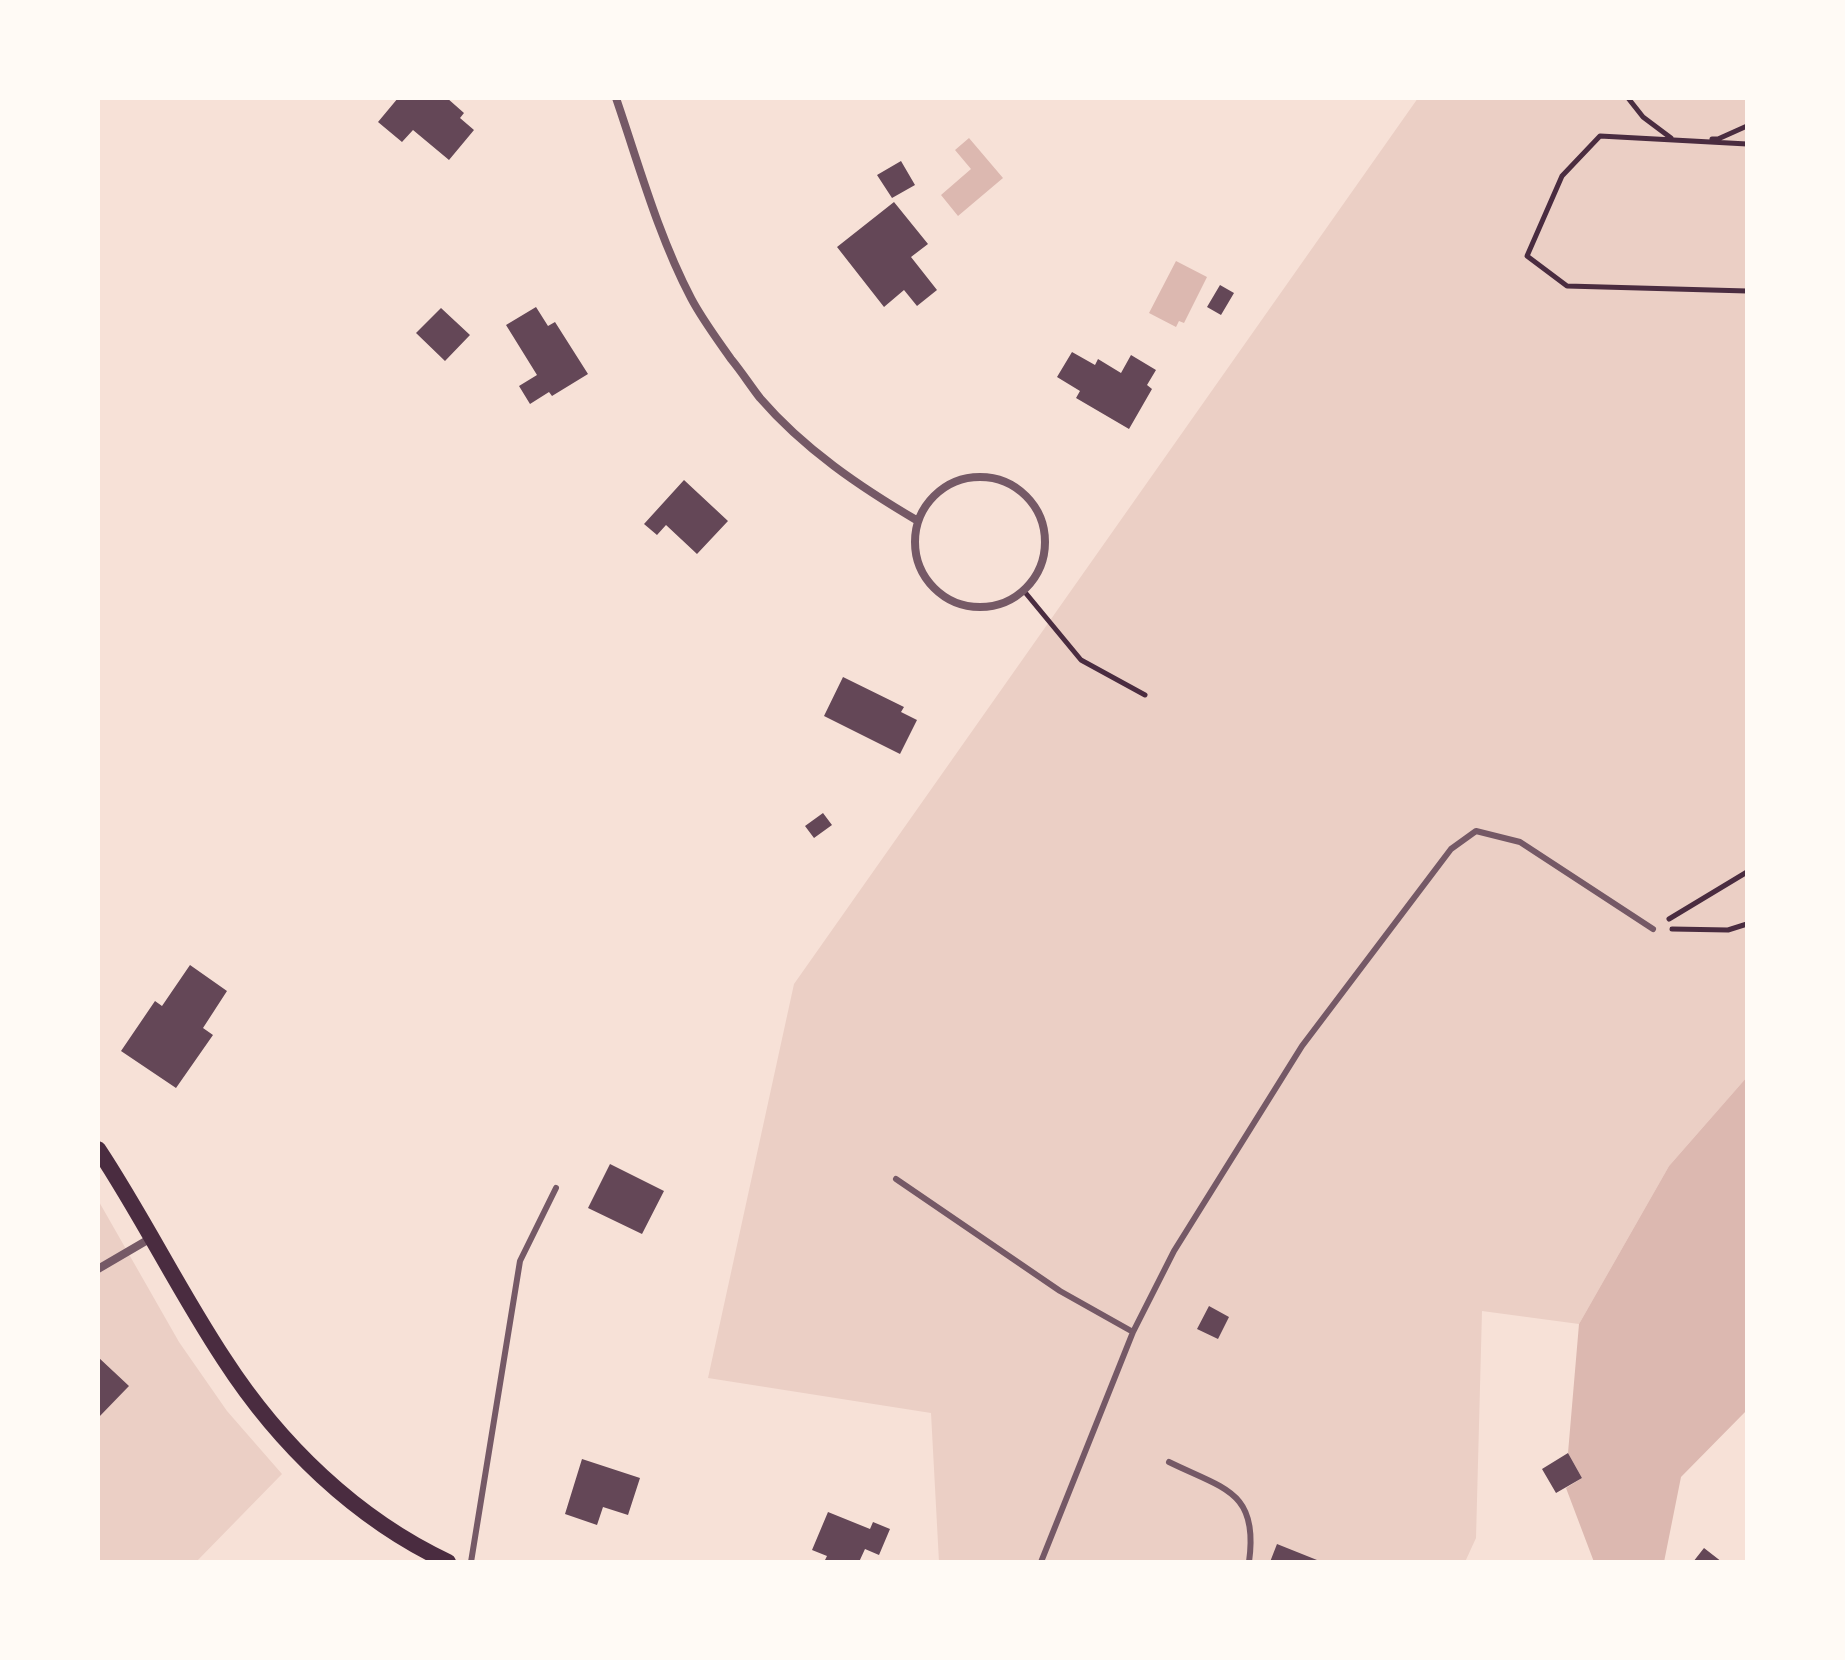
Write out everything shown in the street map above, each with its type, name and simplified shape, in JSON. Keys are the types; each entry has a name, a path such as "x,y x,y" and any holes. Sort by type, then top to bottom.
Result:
{"main road":[{"path":"98,1149 224,1360 288,1442 354,1504 448,1562"}],"street":[{"path":"616,98 664,239 691,298 714,335 760,397 794,433 856,483 918,521"},
{"path":"973,477 1007,483 1032,503 1041,519 1045,549 1042,563 1035,578 1012,600 980,608 959,605 939,593 924,578 916,558 914,541 918,521 934,496 959,480 973,477"},
{"path":"98,1269 151,1238"}],"lane":[{"path":"1041,1562 1133,1332 1174,1251 1302,1046 1451,849 1476,831 1520,842 1653,929"},
{"path":"896,1179 1060,1291 1133,1332"},
{"path":"471,1562 520,1261 556,1188"},
{"path":"1169,1462 1225,1489 1243,1506 1251,1526 1249,1562"}],"path":[{"path":"1628,98 1643,117 1673,140 1718,139 1747,126"},
{"path":"1747,144 1600,136 1562,176 1527,256 1567,286 1747,291"},
{"path":"1024,591 1081,660 1145,695"},
{"path":"1653,929 1747,872"},
{"path":"1653,929 1728,930 1747,924"}],"shaded area":[{"path":"1418,98 1747,98 1747,1077 1669,1166 1579,1324 1482,1311 1476,1538 1465,1562 939,1562 931,1413 708,1378 794,984"},
{"path":"969,138 1003,178 958,216 941,195 971,169 955,150"},
{"path":"1176,261 1207,277 1184,323 1179,321 1176,327 1149,313"},
{"path":"1747,1077 1747,1410 1681,1477 1664,1562 1594,1562 1566,1488 1582,1478 1568,1453 1579,1324 1669,1166"},
{"path":"98,1200 179,1342 227,1411 282,1474 196,1562 98,1562"}],"building":[{"path":"398,98 447,98 464,113 460,118 474,130 449,160 413,130 402,142 378,122"},
{"path":"901,161 915,185 892,198 877,175"},
{"path":"894,202 928,244 911,257 937,290 917,306 904,290 884,307 837,247"},
{"path":"1220,285 1234,293 1221,315 1207,307"},
{"path":"536,307 548,326 555,322 588,374 552,396 549,392 530,404 519,386 537,375 506,325"},
{"path":"441,308 470,335 445,361 416,333"},
{"path":"1072,352 1095,365 1098,359 1121,373 1131,355 1156,370 1147,385 1152,389 1129,429 1076,398 1080,391 1057,377"},
{"path":"684,480 728,521 697,554 666,525 657,535 644,524"},
{"path":"843,677 904,707 901,712 917,720 900,754 824,716"},
{"path":"823,813 832,825 814,838 805,826"},
{"path":"190,965 227,991 203,1028 213,1035 176,1088 121,1051 155,1001 162,1006"},
{"path":"610,1164 664,1191 642,1234 588,1208"},
{"path":"1209,1306 1229,1317 1218,1339 1197,1329"},
{"path":"98,1357 129,1386 98,1418"},
{"path":"1568,1453 1582,1478 1556,1493 1542,1469"},
{"path":"582,1459 640,1478 628,1515 603,1507 597,1525 565,1514"},
{"path":"828,1512 870,1529 873,1522 890,1529 879,1555 865,1549 859,1562 824,1562 827,1556 812,1550"},
{"path":"1277,1544 1322,1562 1270,1562"},
{"path":"1704,1548 1722,1562 1693,1562"}]}
